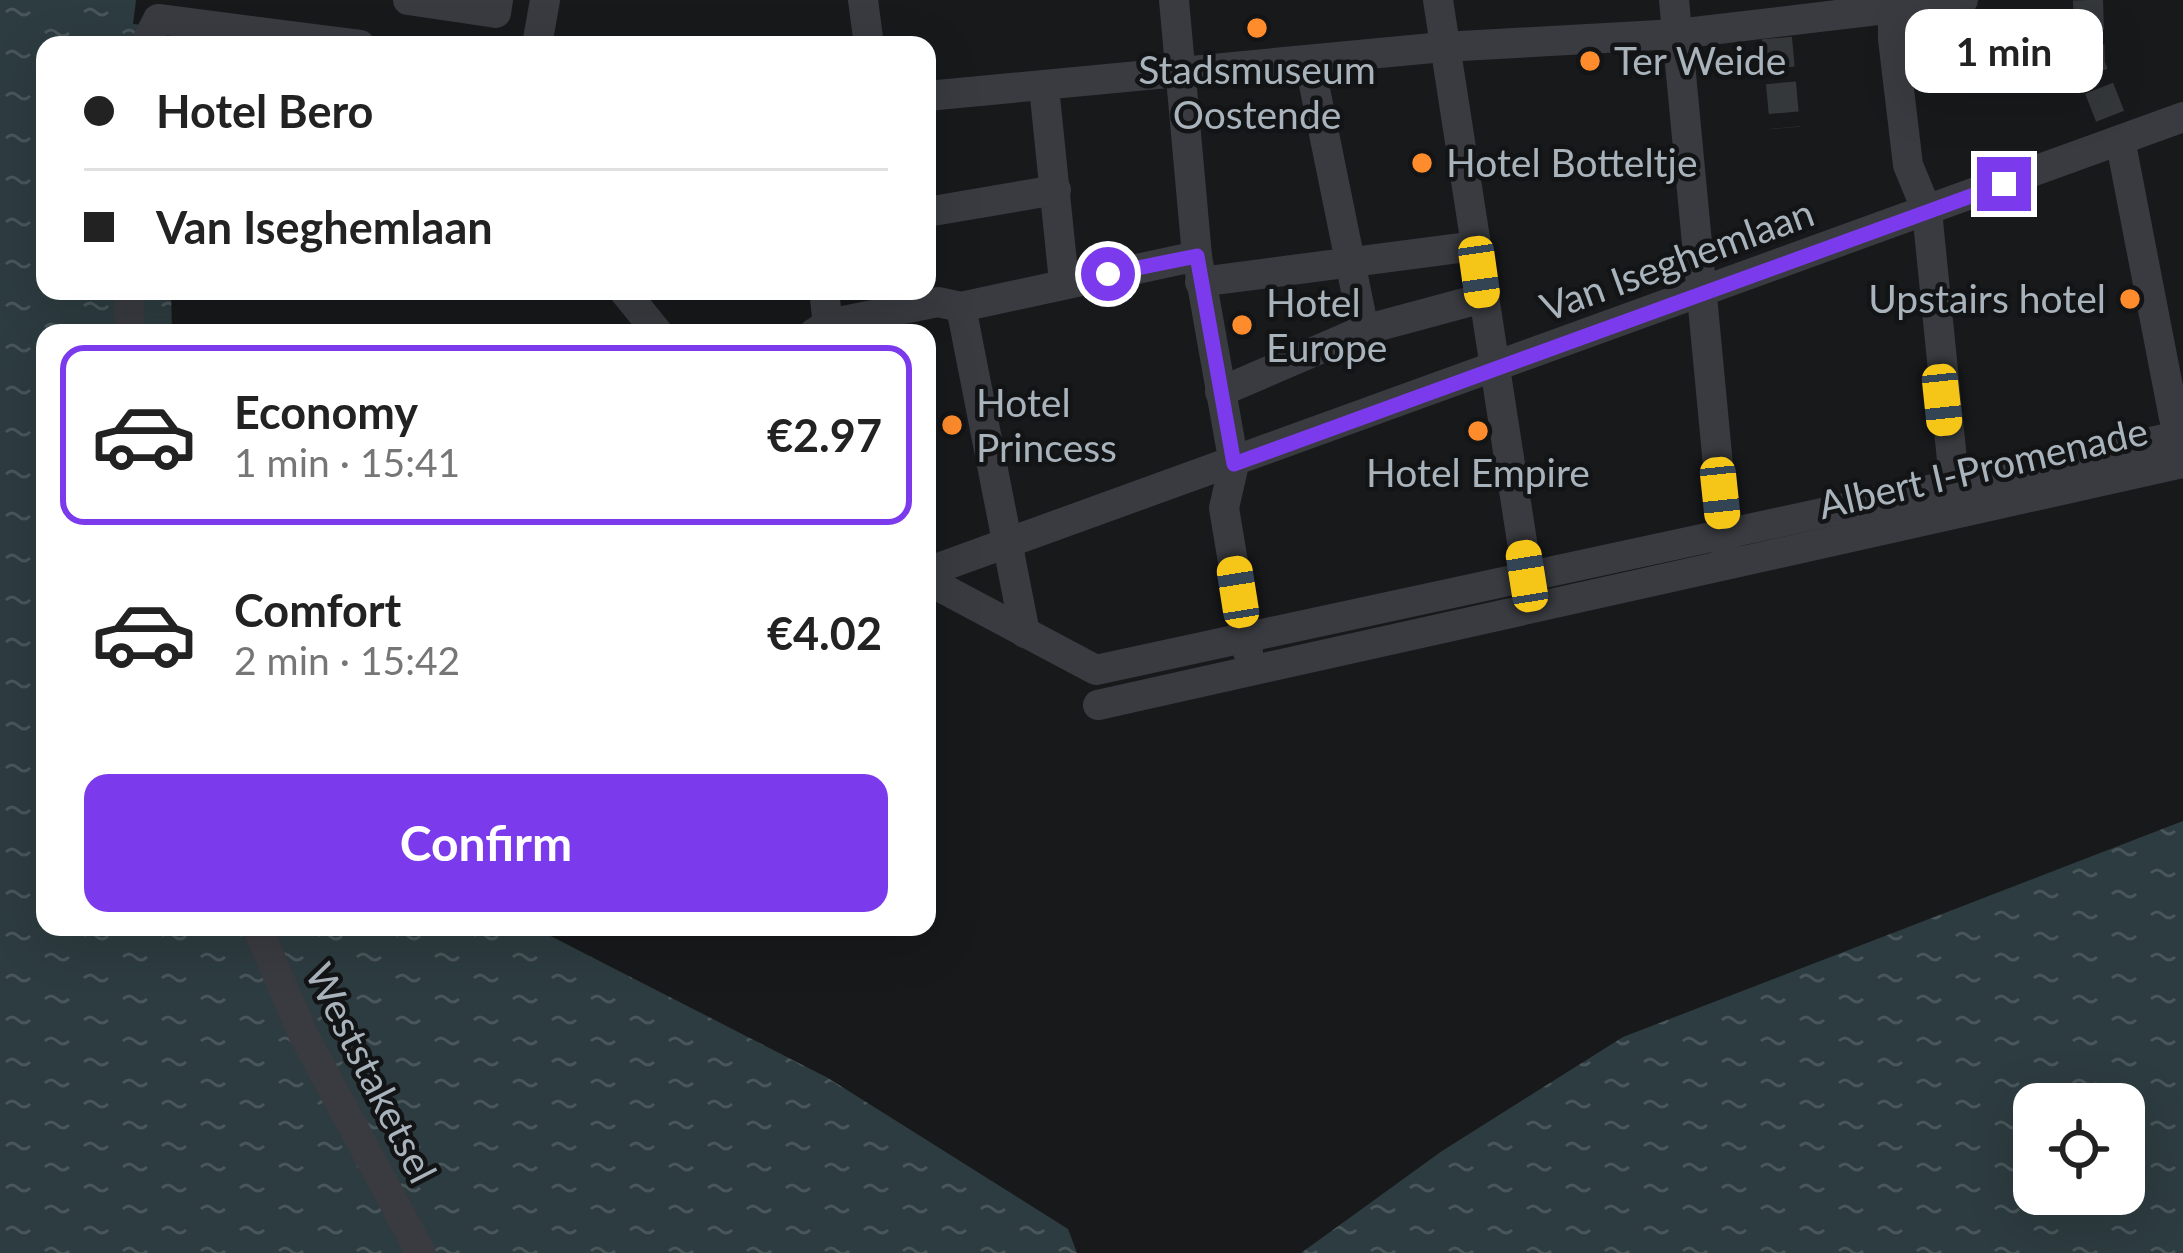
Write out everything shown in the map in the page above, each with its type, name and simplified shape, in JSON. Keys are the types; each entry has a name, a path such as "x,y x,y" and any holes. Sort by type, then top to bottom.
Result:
{"street":[{"path":"408,0 496,13 498,0"},
{"path":"539,36 545,0"},
{"path":"863,0 868,36"},
{"path":"1174,0 1198,269 1234,464 1224,508 1252,670"},
{"path":"1438,0 1533,608"},
{"path":"1674,0 1726,549"},
{"path":"936,96 1443,46 1776,30 1896,4 1963,0"},
{"path":"1896,4 1899,92 1908,165 1927,211 1926,249 1958,514"},
{"path":"166,21 287,36"},
{"path":"1309,60 1364,330"},
{"path":"1044,87 1064,282"},
{"name":"Van Iseghemlaan","path":"936,572 2121,144 2183,117"},
{"path":"2121,144 2160,343 2150,350 2166,422 2181,439"},
{"path":"936,210 1055,190"},
{"path":"839,324 938,302 961,307 1042,293 1064,282 1198,269 1352,263 1475,246"},
{"path":"1220,392 1364,330 1483,298"},
{"path":"631,300 651,324"},
{"path":"961,307 1025,633"},
{"name":"Albert I-Promenade","path":"1097,705 1533,608 1955,472 2181,439"},
{"name":"Albert I-Promenade","path":"936,581 1096,670 1527,576 1958,514 2181,439"},
{"name":"Weststaketsel","path":"261,936 304,1036 421,1253"}],"water":[{"path":"0,0 136,0 133,24 161,27 162,36 36,36 36,300 171,300 172,324 36,324 36,936 551,936 828,1078 1068,1229 1077,1253 0,1253"},
{"path":"2183,821 2183,1253 1301,1253 1442,1151 1623,1037"}],"tunnel":[{"path":"2088,0 2090,65 2121,144"},
{"path":"1777,38 1785,128"}],"place":[{"name":"Stadsmuseum Oostende","path":"1257,28"},
{"name":"Ter Weide","path":"1590,61"},
{"name":"Hotel Botteltje","path":"1422,163"},
{"name":"Upstairs hotel","path":"2130,299"},
{"name":"Hotel Europe","path":"1242,325"},
{"name":"Hotel Princess","path":"952,425"},
{"name":"Hotel Empire","path":"1478,431"}],"route":[{"path":"1108,274 1197,256 1234,464 2004,184"}]}
